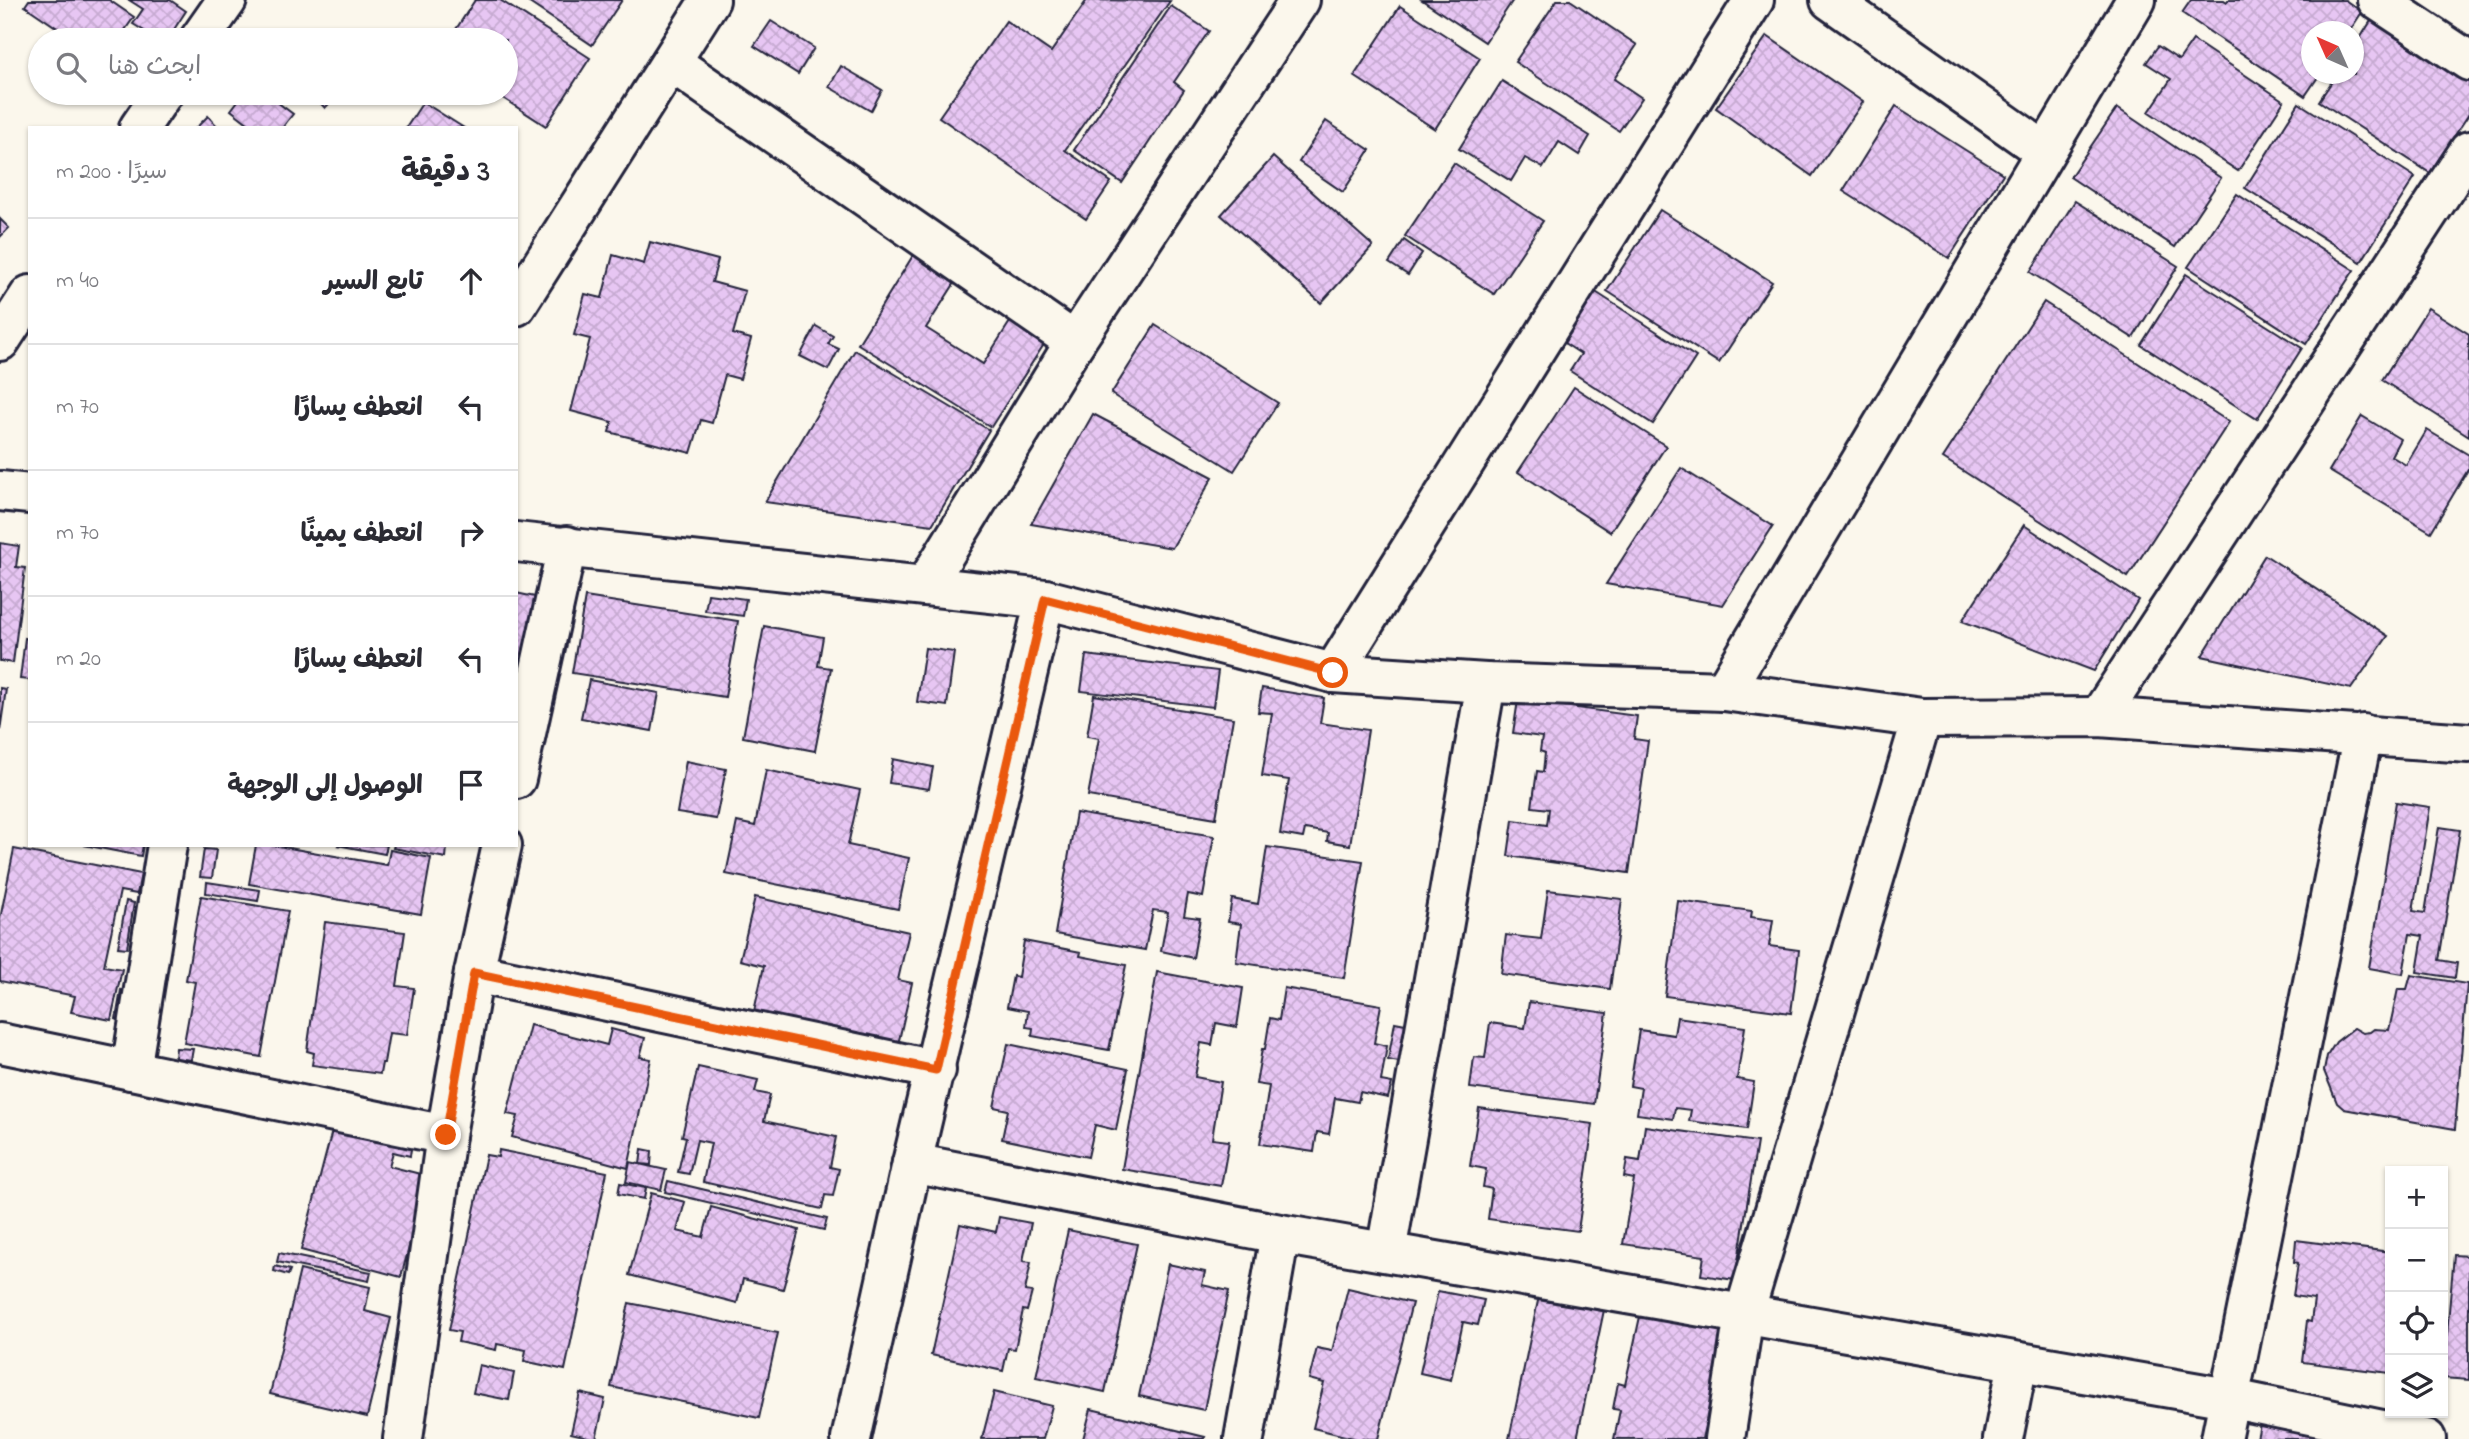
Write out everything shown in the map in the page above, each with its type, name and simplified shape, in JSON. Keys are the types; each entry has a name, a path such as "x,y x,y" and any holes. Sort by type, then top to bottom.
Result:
{"street":[{"path":"207,28 227,0"},
{"path":"518,303 710,0"},
{"path":"925,586 1075,342 1300,0"},
{"path":"1333,673 1754,0"},
{"path":"1830,0 2044,151"},
{"path":"1724,691 2136,0"},
{"path":"2377,0 2469,61"},
{"path":"671,62 1075,342"},
{"path":"139,126 154,105"},
{"path":"2099,718 2469,151"},
{"path":"0,341 28,298"},
{"path":"0,491 28,494"},
{"path":"518,542 1045,599 1333,673 1486,683 1724,691 1922,718 2099,718 2469,743"},
{"path":"518,770 567,547"},
{"path":"851,1439 912,1163 1045,599"},
{"path":"1386,1252 1486,683"},
{"path":"1725,1439 1744,1314 1922,718"},
{"path":"2221,1439 2363,734"},
{"path":"131,1070 167,847"},
{"path":"403,1439 446,1135 474,973 502,847"},
{"path":"474,973 936,1070"},
{"path":"0,1043 446,1135"},
{"path":"912,1163 1280,1234 2228,1398 2426,1439"},
{"path":"1244,1439 1280,1234"},
{"path":"2003,1439 2018,1362"}],"building":[{"path":"29,0 109,0 134,17 126,28 57,28 25,6"},
{"path":"129,0 170,0 186,11 175,28 140,28 133,24 143,9"},
{"path":"475,0 500,0 590,58 546,126 514,105 518,105 518,28 457,28"},
{"path":"525,0 622,0 592,45"},
{"path":"1087,0 1170,1 1065,150 1111,182 1086,219 939,117 1006,21 1051,52"},
{"path":"1422,0 1513,0 1485,42"},
{"path":"1557,0 1570,0 1637,45 1614,79 1642,98 1619,131 1515,62"},
{"path":"2191,0 2345,0 2362,12 2356,21 2301,21 2301,84 2313,84 2305,96 2182,13"},
{"path":"1171,6 1209,31 1174,82 1184,90 1122,183 1074,150"},
{"path":"1400,6 1480,58 1435,129 1354,76"},
{"path":"2374,16 2469,77 2469,114 2430,173 2319,101 2330,84 2364,84 2364,32"},
{"path":"771,21 814,48 798,74 754,46"},
{"path":"1767,36 1863,102 1812,176 1716,108"},
{"path":"2193,40 2284,101 2238,171 2149,112 2171,79 2146,63 2158,46 2179,60"},
{"path":"841,66 882,90 871,111 829,87"},
{"path":"1502,81 1590,136 1579,155 1559,142 1543,168 1525,158 1511,181 1459,149"},
{"path":"2299,103 2415,177 2361,262 2245,188"},
{"path":"235,105 281,105 293,114 284,126 251,126 231,110"},
{"path":"421,105 428,105 461,126 407,126"},
{"path":"1896,106 2003,174 1949,258 1843,191"},
{"path":"2117,108 2221,178 2175,247 2070,177"},
{"path":"208,116 217,126 198,126"},
{"path":"1326,121 1370,150 1343,192 1299,162"},
{"path":"1273,157 1373,246 1321,303 1221,215"},
{"path":"1454,163 1543,221 1494,294 1405,236"},
{"path":"2237,194 2354,270 2306,344 2188,267"},
{"path":"2075,201 2178,266 2133,338 2030,272"},
{"path":"1660,210 1772,282 1719,363 1607,291"},
{"path":"0,219 9,228 0,237"},
{"path":"1404,240 1422,253 1408,275 1389,263"},
{"path":"650,242 718,260 712,282 745,291 733,334 751,339 740,379 725,375 712,423 701,420 691,453 609,432 612,422 571,411 590,339 574,335 585,294 602,298 613,255 644,264"},
{"path":"914,254 956,281 926,328 983,364 1013,317 1048,338 991,427 858,344"},
{"path":"2186,274 2302,348 2257,419 2141,345"},
{"path":"1591,289 1696,357 1653,424 1570,371 1581,354 1558,339"},
{"path":"2044,302 2229,422 2128,577 1943,458"},
{"path":"2428,308 2469,334 2469,436 2382,380"},
{"path":"1155,325 1278,403 1234,471 1111,394"},
{"path":"816,326 833,336 828,344 839,349 828,370 800,356"},
{"path":"855,350 989,430 932,525 765,502"},
{"path":"1574,387 1666,446 1610,532 1518,472"},
{"path":"1093,414 1213,477 1172,548 1031,524"},
{"path":"2362,416 2400,439 2391,456 2406,465 2427,430 2469,455 2469,468 2431,532 2329,471"},
{"path":"1681,468 1773,526 1723,605 1606,584"},
{"path":"2024,525 2138,600 2094,671 1962,621"},
{"path":"0,543 19,546 16,567 25,568 13,663 0,661"},
{"path":"2265,555 2388,636 2351,689 2202,656"},
{"path":"518,593 540,598 518,702"},
{"path":"708,594 746,599 743,616 705,611"},
{"path":"585,597 738,621 725,697 572,673"},
{"path":"764,626 823,637 818,666 831,668 815,751 743,737"},
{"path":"25,638 28,639 28,680 20,679"},
{"path":"925,648 954,652 947,706 917,702"},
{"path":"1086,655 1218,671 1213,707 1081,691"},
{"path":"589,680 659,693 652,731 581,718"},
{"path":"0,688 6,689 0,731"},
{"path":"1262,688 1324,698 1320,723 1368,730 1350,845 1327,841 1328,833 1305,829 1303,838 1280,834 1289,780 1262,776 1272,713 1258,712"},
{"path":"1094,695 1233,718 1216,818 1088,796 1099,738 1087,736"},
{"path":"1518,700 1637,716 1634,739 1648,741 1629,873 1508,856 1513,820 1547,825 1549,809 1532,807 1537,771 1543,772 1545,753 1540,751 1542,737 1513,733"},
{"path":"893,759 933,767 929,789 889,783"},
{"path":"686,761 726,769 716,819 677,813"},
{"path":"766,770 860,790 848,845 909,858 898,909 726,874 737,822 755,826"},
{"path":"2396,802 2430,807 2413,911 2425,913 2439,827 2460,830 2439,960 2457,963 2455,978 2417,972 2423,936 2410,934 2403,974 2369,968"},
{"path":"1076,813 1214,836 1203,897 1188,894 1184,916 1200,918 1193,958 1161,951 1168,912 1153,910 1145,950 1055,934"},
{"path":"94,847 143,847 141,856"},
{"path":"256,847 284,847 387,865 390,850 431,858 421,914 249,884"},
{"path":"348,847 387,847 385,854"},
{"path":"393,847 447,847 446,858"},
{"path":"1267,847 1363,861 1344,978 1236,962 1241,924 1228,922 1232,899 1258,904"},
{"path":"14,849 141,874 137,894 120,891 104,966 122,969 111,1020 71,1012 75,996 0,981 0,919"},
{"path":"204,849 216,850 212,878 200,877"},
{"path":"207,882 260,890 258,901 206,893"},
{"path":"1548,890 1622,899 1610,989 1501,974 1506,935 1541,939"},
{"path":"201,896 288,911 261,1057 184,1043 195,982 186,980"},
{"path":"755,897 909,932 898,980 912,983 897,1049 753,1016 764,966 740,960"},
{"path":"126,901 134,903 127,948 118,947"},
{"path":"1678,901 1752,911 1751,917 1773,920 1769,946 1799,950 1791,1013 1665,996"},
{"path":"325,922 405,932 397,986 414,988 407,1035 389,1033 380,1074 312,1065 314,1053 307,1051"},
{"path":"1024,941 1081,952 1080,956 1126,965 1109,1050 1032,1036 1033,1028 1026,1027 1028,1011 1007,1007 1013,976 1018,977"},
{"path":"1157,972 1243,988 1237,1027 1216,1023 1212,1045 1201,1043 1195,1077 1221,1082 1212,1139 1229,1141 1221,1186 1122,1169"},
{"path":"2411,975 2467,984 2455,1129 2344,1109 2337,1103 2324,1071 2327,1056 2336,1042 2354,1028 2363,1033 2374,1029 2389,1030 2398,989 2407,989"},
{"path":"1284,988 1381,1005 1374,1043 1387,1046 1381,1081 1392,1083 1388,1098 1360,1092 1358,1102 1335,1098 1329,1134 1317,1132 1314,1152 1260,1144 1269,1086 1256,1084 1270,1018 1279,1020"},
{"path":"121,990 132,992 126,1020 116,1019"},
{"path":"1529,1002 1607,1013 1594,1104 1470,1088 1474,1057 1485,1058 1490,1023 1525,1028"},
{"path":"1677,1017 1745,1027 1737,1079 1754,1082 1747,1129 1689,1121 1691,1110 1675,1108 1673,1119 1637,1114 1641,1088 1630,1086 1639,1030 1674,1035"},
{"path":"1395,1022 1411,1025 1404,1063 1388,1060"},
{"path":"530,1025 607,1045 611,1029 645,1038 640,1057 651,1059 628,1168 512,1137 518,1116 507,1114"},
{"path":"1008,1044 1128,1069 1116,1130 1095,1125 1088,1157 1002,1139 1008,1110 994,1107"},
{"path":"176,1048 193,1049 191,1060 175,1058"},
{"path":"698,1067 758,1080 755,1092 770,1095 764,1121 836,1137 830,1167 839,1169 833,1196 825,1195 822,1209 703,1182 711,1143 697,1140 689,1174 678,1172 686,1137 682,1136"},
{"path":"1479,1108 1593,1124 1578,1231 1488,1219 1492,1189 1483,1187 1486,1169 1470,1166"},
{"path":"334,1123 396,1139 395,1145 411,1149 410,1156 393,1152 389,1166 428,1176 401,1277 301,1250"},
{"path":"1645,1126 1757,1142 1735,1280 1701,1275 1704,1256 1623,1244 1634,1179 1624,1177 1627,1159 1640,1161"},
{"path":"642,1149 652,1151 651,1165 640,1164"},
{"path":"499,1150 607,1172 565,1370 524,1361 526,1350 497,1344 496,1350 458,1342 460,1332 449,1330 486,1155 498,1157"},
{"path":"630,1162 666,1170 661,1190 626,1182"},
{"path":"668,1181 827,1219 824,1230 665,1192"},
{"path":"620,1183 646,1188 644,1199 618,1194"},
{"path":"651,1193 685,1202 677,1231 703,1237 711,1207 799,1230 783,1289 743,1279 737,1303 629,1275"},
{"path":"999,1217 1031,1223 1023,1261 1031,1262 1025,1291 1032,1292 1027,1311 1023,1310 1015,1349 1008,1348 1003,1371 931,1355 960,1224 996,1232"},
{"path":"1068,1230 1137,1244 1105,1392 1036,1377"},
{"path":"2296,1240 2385,1251 2385,1372 2302,1362 2307,1321 2311,1322 2314,1299 2293,1296 2298,1263 2294,1262"},
{"path":"279,1253 371,1272 369,1281 277,1262"},
{"path":"2454,1255 2469,1256 2469,1380 2448,1378 2448,1322"},
{"path":"1168,1264 1205,1272 1202,1285 1229,1291 1204,1410 1139,1396"},
{"path":"275,1266 290,1270 288,1275 274,1271"},
{"path":"300,1270 370,1287 365,1311 391,1318 367,1417 270,1394"},
{"path":"1348,1288 1412,1303 1378,1439 1357,1439 1313,1428 1324,1383 1309,1379 1317,1348 1332,1351"},
{"path":"1438,1291 1484,1300 1478,1325 1463,1322 1451,1380 1420,1373"},
{"path":"1539,1296 1604,1310 1577,1439 1509,1439"},
{"path":"629,1303 778,1333 759,1418 611,1387"},
{"path":"1641,1312 1726,1330 1702,1439 1614,1439 1620,1410 1613,1409 1618,1383 1625,1385"},
{"path":"479,1365 514,1373 509,1400 473,1393"},
{"path":"994,1392 1052,1406 1043,1439 982,1439"},
{"path":"580,1393 605,1399 596,1439 571,1433"},
{"path":"1091,1409 1205,1437 1083,1439"},
{"path":"2262,1414 2377,1439 2257,1439"}],"route":[{"path":"446,1135 474,973 936,1070 1045,599 1333,673"}]}
